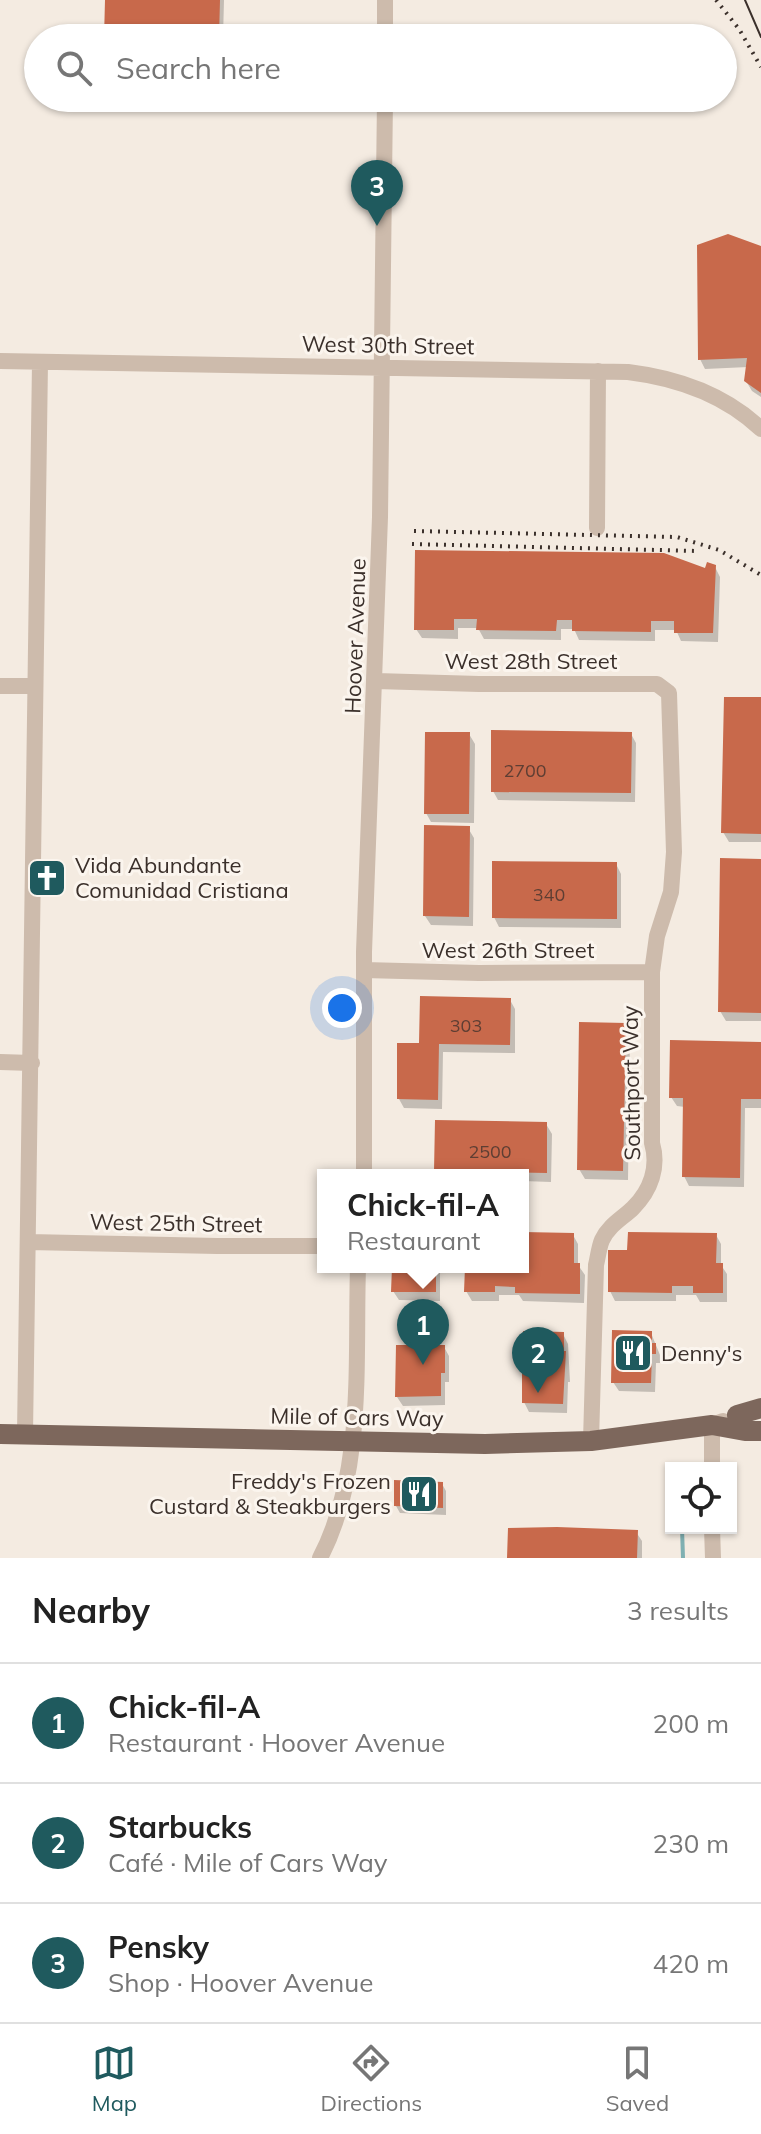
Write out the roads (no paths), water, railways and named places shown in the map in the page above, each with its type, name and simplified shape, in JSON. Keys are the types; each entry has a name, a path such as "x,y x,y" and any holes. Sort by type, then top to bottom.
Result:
{"main road":[{"name":"Mile of Cars Way","path":"737,1415 761,1408"},
{"name":"Mile of Cars Way","path":"0,1434 485,1444 591,1441 712,1425 761,1431"}],"street":[{"path":"385,0 385,24"},
{"name":"Hoover Avenue","path":"364,1169 364,970 376,681 385,112"},
{"name":"West 30th Street","path":"0,361 598,371 659,376 692,386 722,400 761,429"},
{"path":"25,1434 40,362"},
{"path":"597,528 598,371"},
{"name":"West 28th Street","path":"376,681 657,684 669,693 672,707"},
{"path":"0,686 35,686"},
{"name":"Southport Way","path":"591,1441 596,1265 602,1239 613,1223 635,1207 651,1184 657,1159 652,1143 652,972 657,936 671,892 674,852 672,707"},
{"name":"West 26th Street","path":"364,970 652,972"},
{"path":"0,1062 32,1063"},
{"name":"West 25th Street","path":"29,1242 317,1246"},
{"path":"320,1558 330,1540 343,1501 353,1441 358,1273"},
{"name":"Mile of Cars Way","path":"712,1425 737,1415"},
{"path":"712,1425 712,1462"},
{"path":"712,1534 713,1558"}],"waterway":[{"path":"682,1534 683,1558"}],"tram line":[{"path":"745,0 761,37"}],"railway":[{"path":"716,0 735,24"},
{"path":"737,26 761,67"},
{"path":"414,531 677,537 719,550 761,575"},
{"path":"412,544 698,551"}],"place":[{"name":"Pensky","path":"377,226"},
{"name":"Vida Abundante Comunidad Cristiana","path":"47,878"},
{"name":"Denny's","path":"633,1353"},
{"name":"Chick-fil-A","path":"423,1365"},
{"name":"Starbucks","path":"538,1393"},
{"name":"Freddy's Frozen Custard & Steakburgers","path":"419,1494"}]}
